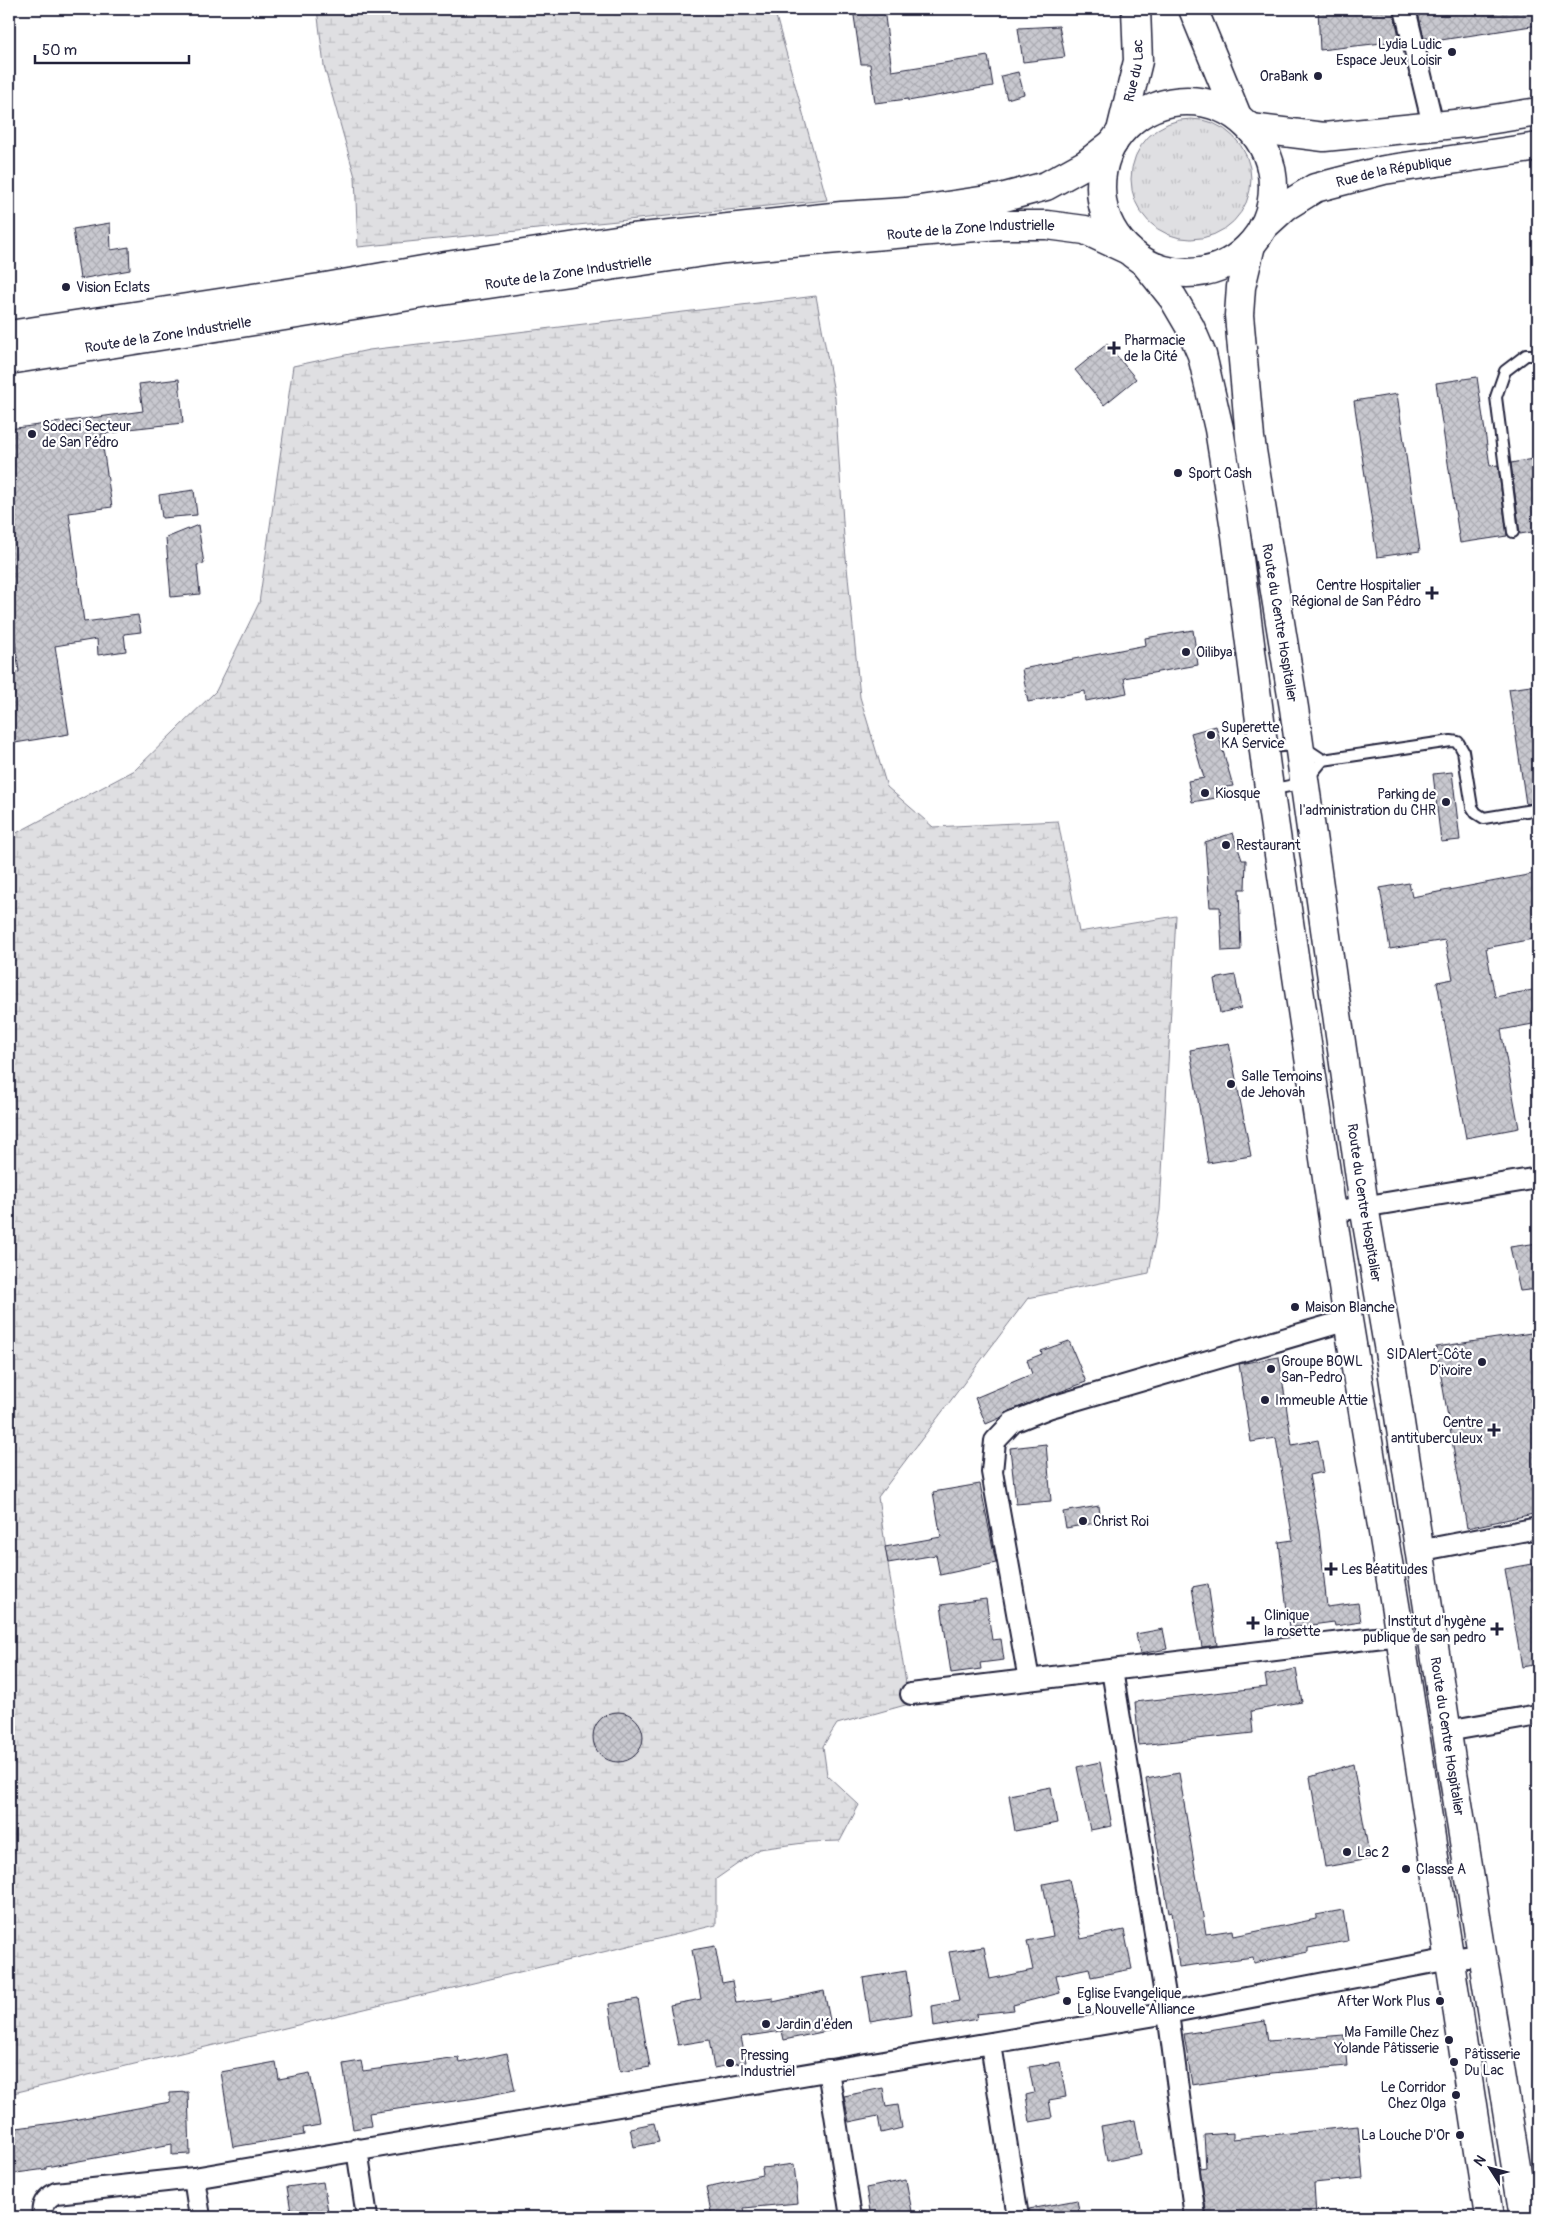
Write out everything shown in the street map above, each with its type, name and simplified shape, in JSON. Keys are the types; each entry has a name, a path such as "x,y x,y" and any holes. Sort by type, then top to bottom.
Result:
{"street":[{"name":"Rue du Lac","path":"1117,137 1138,61 1136,9"},
{"path":"1136,257 1164,270 1195,273 1224,265 1237,257 1257,236 1272,198 1272,168 1267,153 1244,122 1193,9"},
{"path":"1405,9 1433,125"},
{"path":"1489,2217 1400,1635 1348,1320 1270,790 1220,429 1202,355 1190,327 1174,298 1117,238 1103,208 1102,174 1106,158 1117,137 1144,112 1175,102 1191,100 1208,103 1223,108 1244,122 1324,137 1475,122 1538,112"},
{"name":"Route de la Zone Industrielle","path":"9,335 320,288 446,266 623,239 842,216 906,212 1001,198 1046,186 1086,164 1117,137"},
{"name":"Rue de la République","path":"1257,236 1286,206 1315,188 1384,170 1538,147"},
{"name":"Route de la Zone Industrielle","path":"9,360 441,291 724,249 999,225 1047,225 1085,230 1136,257"},
{"name":"Route du Centre Hospitalier","path":"1257,236 1241,287 1239,315 1250,438 1299,744 1364,1206 1391,1363 1418,1551 1524,2217"},
{"path":"1332,1212 1538,1178"},
{"path":"1029,1680 992,1472 994,1441 1013,1422 1048,1408 1348,1320"},
{"path":"1418,1551 1538,1528"},
{"path":"911,1694 1400,1635"},
{"path":"1112,1670 1168,2013 1195,2217"},
{"path":"1447,1731 1538,1715"},
{"path":"43,2217 42,2209 46,2198 56,2193 194,2178 357,2149 991,2044 1168,2013 1450,1958 1483,1955"},
{"path":"991,2044 1018,2217"},
{"path":"828,2070 851,2217"},
{"path":"357,2149 367,2217"},
{"path":"194,2178 200,2217"}],"lane":[{"path":"1513,532 1496,397 1505,371 1526,355 1538,355"},
{"path":"1270,790 1304,783 1323,760 1451,741 1458,742 1463,751 1472,807 1476,813 1484,818 1538,810"},
{"path":"1264,748 1299,744 1323,760"}],"green space":[{"path":"317,9 774,9 827,200 358,247 355,177 324,66"},
{"path":"1191,119 1214,123 1234,136 1247,156 1251,179 1247,202 1234,222 1214,235 1191,239 1168,235 1148,222 1135,202 1131,179 1135,156 1148,136 1168,123"},
{"path":"816,296 835,398 844,537 860,697 887,787 933,827 1058,821 1079,932 1176,916 1160,1210 1149,1273 1028,1298 878,1497 909,1704 837,1724 823,1746 827,1775 859,1805 840,1841 811,1842 759,1849 716,1879 716,1925 9,2094 9,837 135,770 216,691 259,603 293,366 369,350"}],"building":[{"path":"853,9 884,9 892,71 988,56 993,86 908,101 908,99 875,103 870,64 861,64"},
{"path":"1318,9 1393,9 1400,41 1320,50"},
{"path":"1417,9 1538,9 1538,25 1428,42 1428,38 1424,38"},
{"path":"1059,26 1065,57 1023,62 1018,28"},
{"path":"1018,72 1024,94 1007,99 1001,76"},
{"path":"110,223 111,250 129,247 130,270 80,279 73,229"},
{"path":"1107,344 1136,379 1104,405 1075,370"},
{"path":"1477,377 1490,466 1498,465 1507,536 1460,543 1436,383"},
{"path":"179,379 183,423 119,430 119,432 101,434 112,507 69,513 84,622 138,615 141,632 124,634 126,651 98,655 97,639 55,646 69,734 9,744 9,673 19,672 9,595 9,429 143,411 139,384"},
{"path":"1397,394 1420,551 1377,557 1354,401"},
{"path":"1538,458 1538,531 1520,534 1511,463"},
{"path":"194,490 197,515 162,518 159,495"},
{"path":"198,525 204,564 197,565 200,594 171,597 166,538"},
{"path":"1193,630 1198,665 1124,678 1127,693 1086,701 1085,691 1028,702 1022,669 1146,645 1145,638"},
{"path":"1538,685 1538,802 1526,804 1509,689"},
{"path":"1216,726 1233,786 1226,787 1228,796 1192,802 1188,781 1204,778 1191,733"},
{"path":"1452,772 1460,840 1441,842 1433,774"},
{"path":"1233,833 1242,860 1246,860 1245,889 1239,889 1241,950 1222,951 1220,907 1210,907 1205,842"},
{"path":"1538,873 1538,938 1486,948 1495,997 1538,989 1538,1023 1501,1030 1519,1128 1466,1138 1437,982 1453,979 1445,940 1390,949 1380,888 1409,883 1412,897"},
{"path":"1235,975 1241,1008 1220,1013 1214,979"},
{"path":"1229,1043 1251,1156 1208,1163 1190,1050"},
{"path":"1538,1243 1538,1289 1520,1291 1510,1247"},
{"name":"Centre antituberculeux","path":"1538,1332 1538,1513 1467,1528 1436,1347"},
{"path":"1069,1341 1086,1382 1009,1411 1000,1418 986,1424 975,1398 1032,1374 1027,1360 1042,1354 1041,1351"},
{"path":"1279,1357 1292,1445 1318,1440 1324,1472 1309,1475 1319,1531 1327,1607 1358,1603 1361,1622 1335,1626 1334,1622 1289,1628 1279,1542 1293,1540 1276,1438 1251,1442 1239,1364"},
{"path":"1046,1444 1051,1501 1016,1504 1010,1448"},
{"path":"980,1484 996,1563 940,1575 936,1555 888,1563 885,1547 941,1537 933,1492"},
{"path":"1099,1506 1101,1522 1066,1528 1063,1512"},
{"name":"Institut d'hygène publique de san pedro","path":"1538,1563 1538,1664 1522,1667 1505,1569"},
{"path":"1208,1584 1217,1645 1202,1647 1192,1587"},
{"path":"986,1599 992,1640 1001,1639 1004,1660 980,1663 981,1669 951,1673 941,1605"},
{"path":"1163,1629 1167,1649 1140,1654 1136,1634"},
{"path":"1296,1669 1302,1702 1251,1711 1253,1733 1139,1745 1135,1702 1267,1687 1265,1675"},
{"path":"613,1712 623,1712 636,1719 643,1732 643,1742 636,1755 623,1762 613,1762 604,1758 597,1751 593,1742 593,1732 597,1723 604,1716"},
{"path":"1100,1762 1112,1826 1090,1830 1077,1767"},
{"path":"1353,1764 1370,1859 1325,1867 1310,1777"},
{"path":"1179,1773 1206,1934 1233,1930 1234,1936 1316,1919 1316,1915 1343,1910 1348,1941 1308,1948 1308,1952 1254,1963 1253,1957 1179,1967 1172,1912 1169,1913 1146,1779"},
{"path":"1051,1787 1057,1823 1015,1831 1009,1795"},
{"path":"1069,1879 1081,1939 1124,1930 1132,1969 1091,1977 1089,1968 1056,1975 1060,1993 1013,2005 1014,2010 976,2014 977,2019 934,2027 932,2006 959,2001 949,1952 984,1947 990,1979 1033,1970 1027,1941 1053,1936 1043,1884"},
{"path":"715,1946 722,1983 732,1981 736,2003 773,1998 773,2002 824,1991 832,2030 784,2040 782,2031 741,2037 746,2062 714,2068 709,2040 678,2045 670,2005 701,1999 692,1950"},
{"path":"906,1971 912,2014 870,2021 863,1978"},
{"path":"638,1999 650,2067 620,2072 609,2004"},
{"path":"1265,2021 1268,2041 1344,2035 1347,2066 1272,2073 1192,2085 1184,2034"},
{"path":"507,2053 515,2090 476,2098 369,2113 371,2126 353,2129 343,2064 361,2061 363,2071 459,2058 460,2063"},
{"path":"276,2062 279,2079 310,2073 320,2125 303,2128 304,2135 233,2147 221,2072"},
{"path":"1060,2062 1066,2097 1049,2100 1052,2118 1030,2122 1026,2095 1034,2093 1029,2067"},
{"path":"883,2088 886,2107 898,2105 902,2128 881,2133 878,2116 849,2122 844,2096"},
{"path":"188,2092 190,2154 172,2155 172,2144 46,2167 46,2169 9,2174 9,2129 62,2122 170,2102 170,2093"},
{"path":"1135,2120 1141,2154 1107,2161 1101,2126"},
{"path":"654,2123 659,2142 634,2147 630,2128"},
{"path":"1358,2126 1363,2178 1314,2183 1316,2217 1207,2217 1200,2168 1206,2167 1204,2135 1233,2133 1233,2139"},
{"path":"794,2164 798,2203 744,2208 746,2217 712,2217 706,2187 763,2175 762,2168"},
{"path":"906,2180 913,2217 871,2217 866,2188"},
{"path":"323,2182 329,2217 292,2217 287,2187"},
{"path":"1077,2200 1080,2217 1030,2217 1029,2209"}],"place":[{"name":"Lydia Ludic Espace Jeux Loisir","path":"1452,52"},
{"name":"OraBank","path":"1318,76"},
{"name":"Vision Eclats","path":"66,287"},
{"name":"Pharmacie de la Cité","path":"1114,348"},
{"name":"Sodeci Secteur de San Pédro","path":"32,434"},
{"name":"Sport Cash","path":"1178,473"},
{"name":"Centre Hospitalier Régional de San Pédro","path":"1432,593"},
{"name":"Oilibya","path":"1186,652"},
{"name":"Superette KA Service","path":"1211,735"},
{"name":"Kiosque","path":"1205,793"},
{"name":"Parking de l'administration du CHR","path":"1446,802"},
{"name":"Restaurant","path":"1226,845"},
{"name":"Salle Temoins de Jehovah","path":"1231,1084"},
{"name":"Maison Blanche","path":"1295,1307"},
{"name":"SIDAlert-Côte D'ivoire","path":"1482,1362"},
{"name":"Groupe BOWL San-Pedro","path":"1271,1369"},
{"name":"Immeuble Attie","path":"1265,1400"},
{"name":"Centre antituberculeux","path":"1494,1430"},
{"name":"Christ Roi","path":"1083,1521"},
{"name":"Les Béatitudes","path":"1331,1569"},
{"name":"Clinique la rosette","path":"1253,1623"},
{"name":"Institut d'hygène publique de san pedro","path":"1497,1629"},
{"name":"Lac 2","path":"1347,1852"},
{"name":"Classe A","path":"1406,1869"},
{"name":"Eglise Evangelique La Nouvelle Alliance","path":"1067,2001"},
{"name":"After Work Plus","path":"1440,2001"},
{"name":"Jardin d'éden","path":"766,2024"},
{"name":"Ma Famille Chez Yolande Pâtisserie","path":"1449,2040"},
{"name":"Pâtisserie Du Lac","path":"1454,2062"},
{"name":"Pressing Industriel","path":"730,2063"},
{"name":"Le Corridor Chez Olga","path":"1456,2095"},
{"name":"La Louche D'Or","path":"1460,2135"}]}
